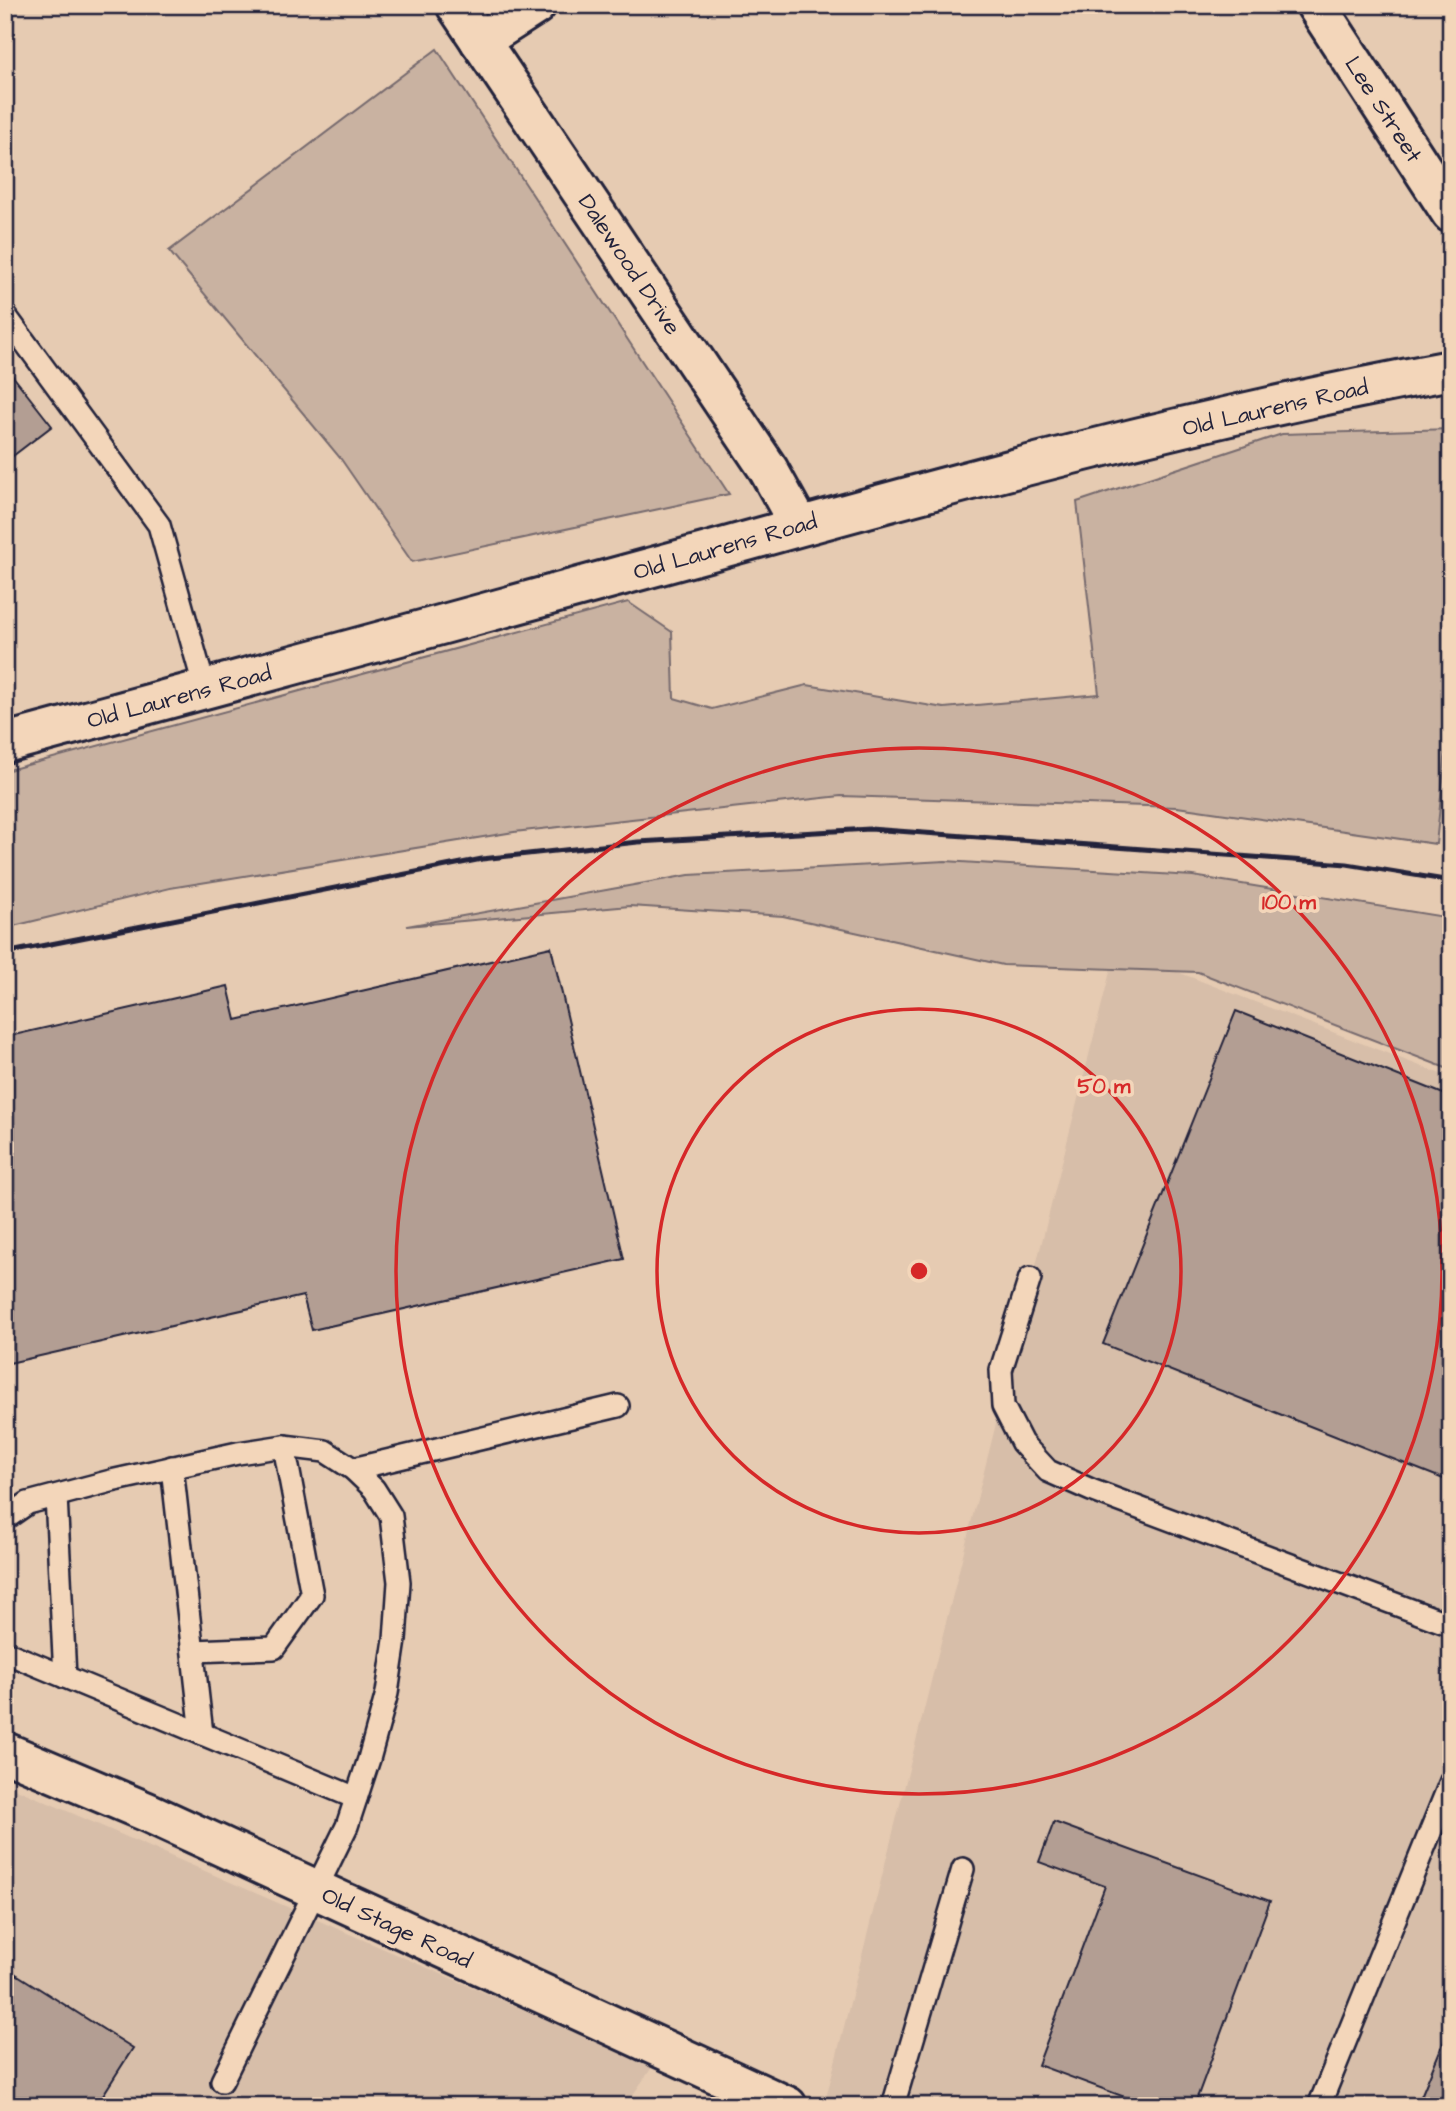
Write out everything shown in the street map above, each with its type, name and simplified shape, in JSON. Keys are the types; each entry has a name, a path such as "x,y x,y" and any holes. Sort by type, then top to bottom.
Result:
{"street":[{"name":"Dalewood Drive","path":"456,5 768,469 799,525"},
{"path":"480,41 536,5"},
{"name":"Lee Street","path":"1316,5 1451,213"},
{"name":"Old Laurens Road","path":"5,743 799,525 1153,435 1343,390 1451,370"},
{"name":"Old Stage Road","path":"5,1752 147,1812 787,2106"}],"lane":[{"path":"5,314 159,525 205,689"},
{"path":"1030,1279 1001,1370 1003,1406 1023,1443 1048,1471 1091,1490 1451,1626"},
{"path":"353,1469 618,1406"},
{"path":"192,1651 274,1648 312,1595 285,1446"},
{"path":"5,1519 28,1503 172,1467 285,1446 326,1451 353,1469 374,1489 391,1516 399,1582 396,1640 387,1693 356,1798 347,1826 222,2081"},
{"path":"172,1467 202,1734"},
{"path":"56,1496 65,1677"},
{"path":"5,1652 356,1798"},
{"path":"1319,2106 1451,1781"},
{"path":"893,2106 963,1869"}],"shaded area":[{"path":"437,49 729,494 412,562 341,459 169,251"},
{"path":"1451,429 1451,702 1436,844 1177,807 841,796 514,832 170,888 5,928 5,771 628,602 672,632 674,698 712,709 807,685 944,708 1099,694 1077,502 1282,434"},
{"path":"945,861 1193,876 1451,918 1451,1070 1198,972 1003,965 783,916 630,906 407,926 689,875"},
{"path":"1116,948 1451,1078 1451,2106 833,2106 825,2102"},
{"path":"5,1784 653,2066 625,2106 5,2106"}],"building":[{"path":"5,366 52,426 5,462"},
{"path":"551,947 624,1259 312,1330 303,1296 5,1364 5,1037 228,986 236,1020"},
{"path":"1236,1011 1451,1097 1451,1482 1103,1344"},
{"path":"1054,1822 1270,1901 1194,2106 1149,2106 1038,2065 1105,1886 1039,1862"},
{"path":"5,1967 133,2048 96,2106 5,2106"},
{"path":"1451,2024 1451,2106 1417,2106"}],"railway":[{"path":"5,953 482,859 638,842 870,829 1347,864 1451,881"}]}
